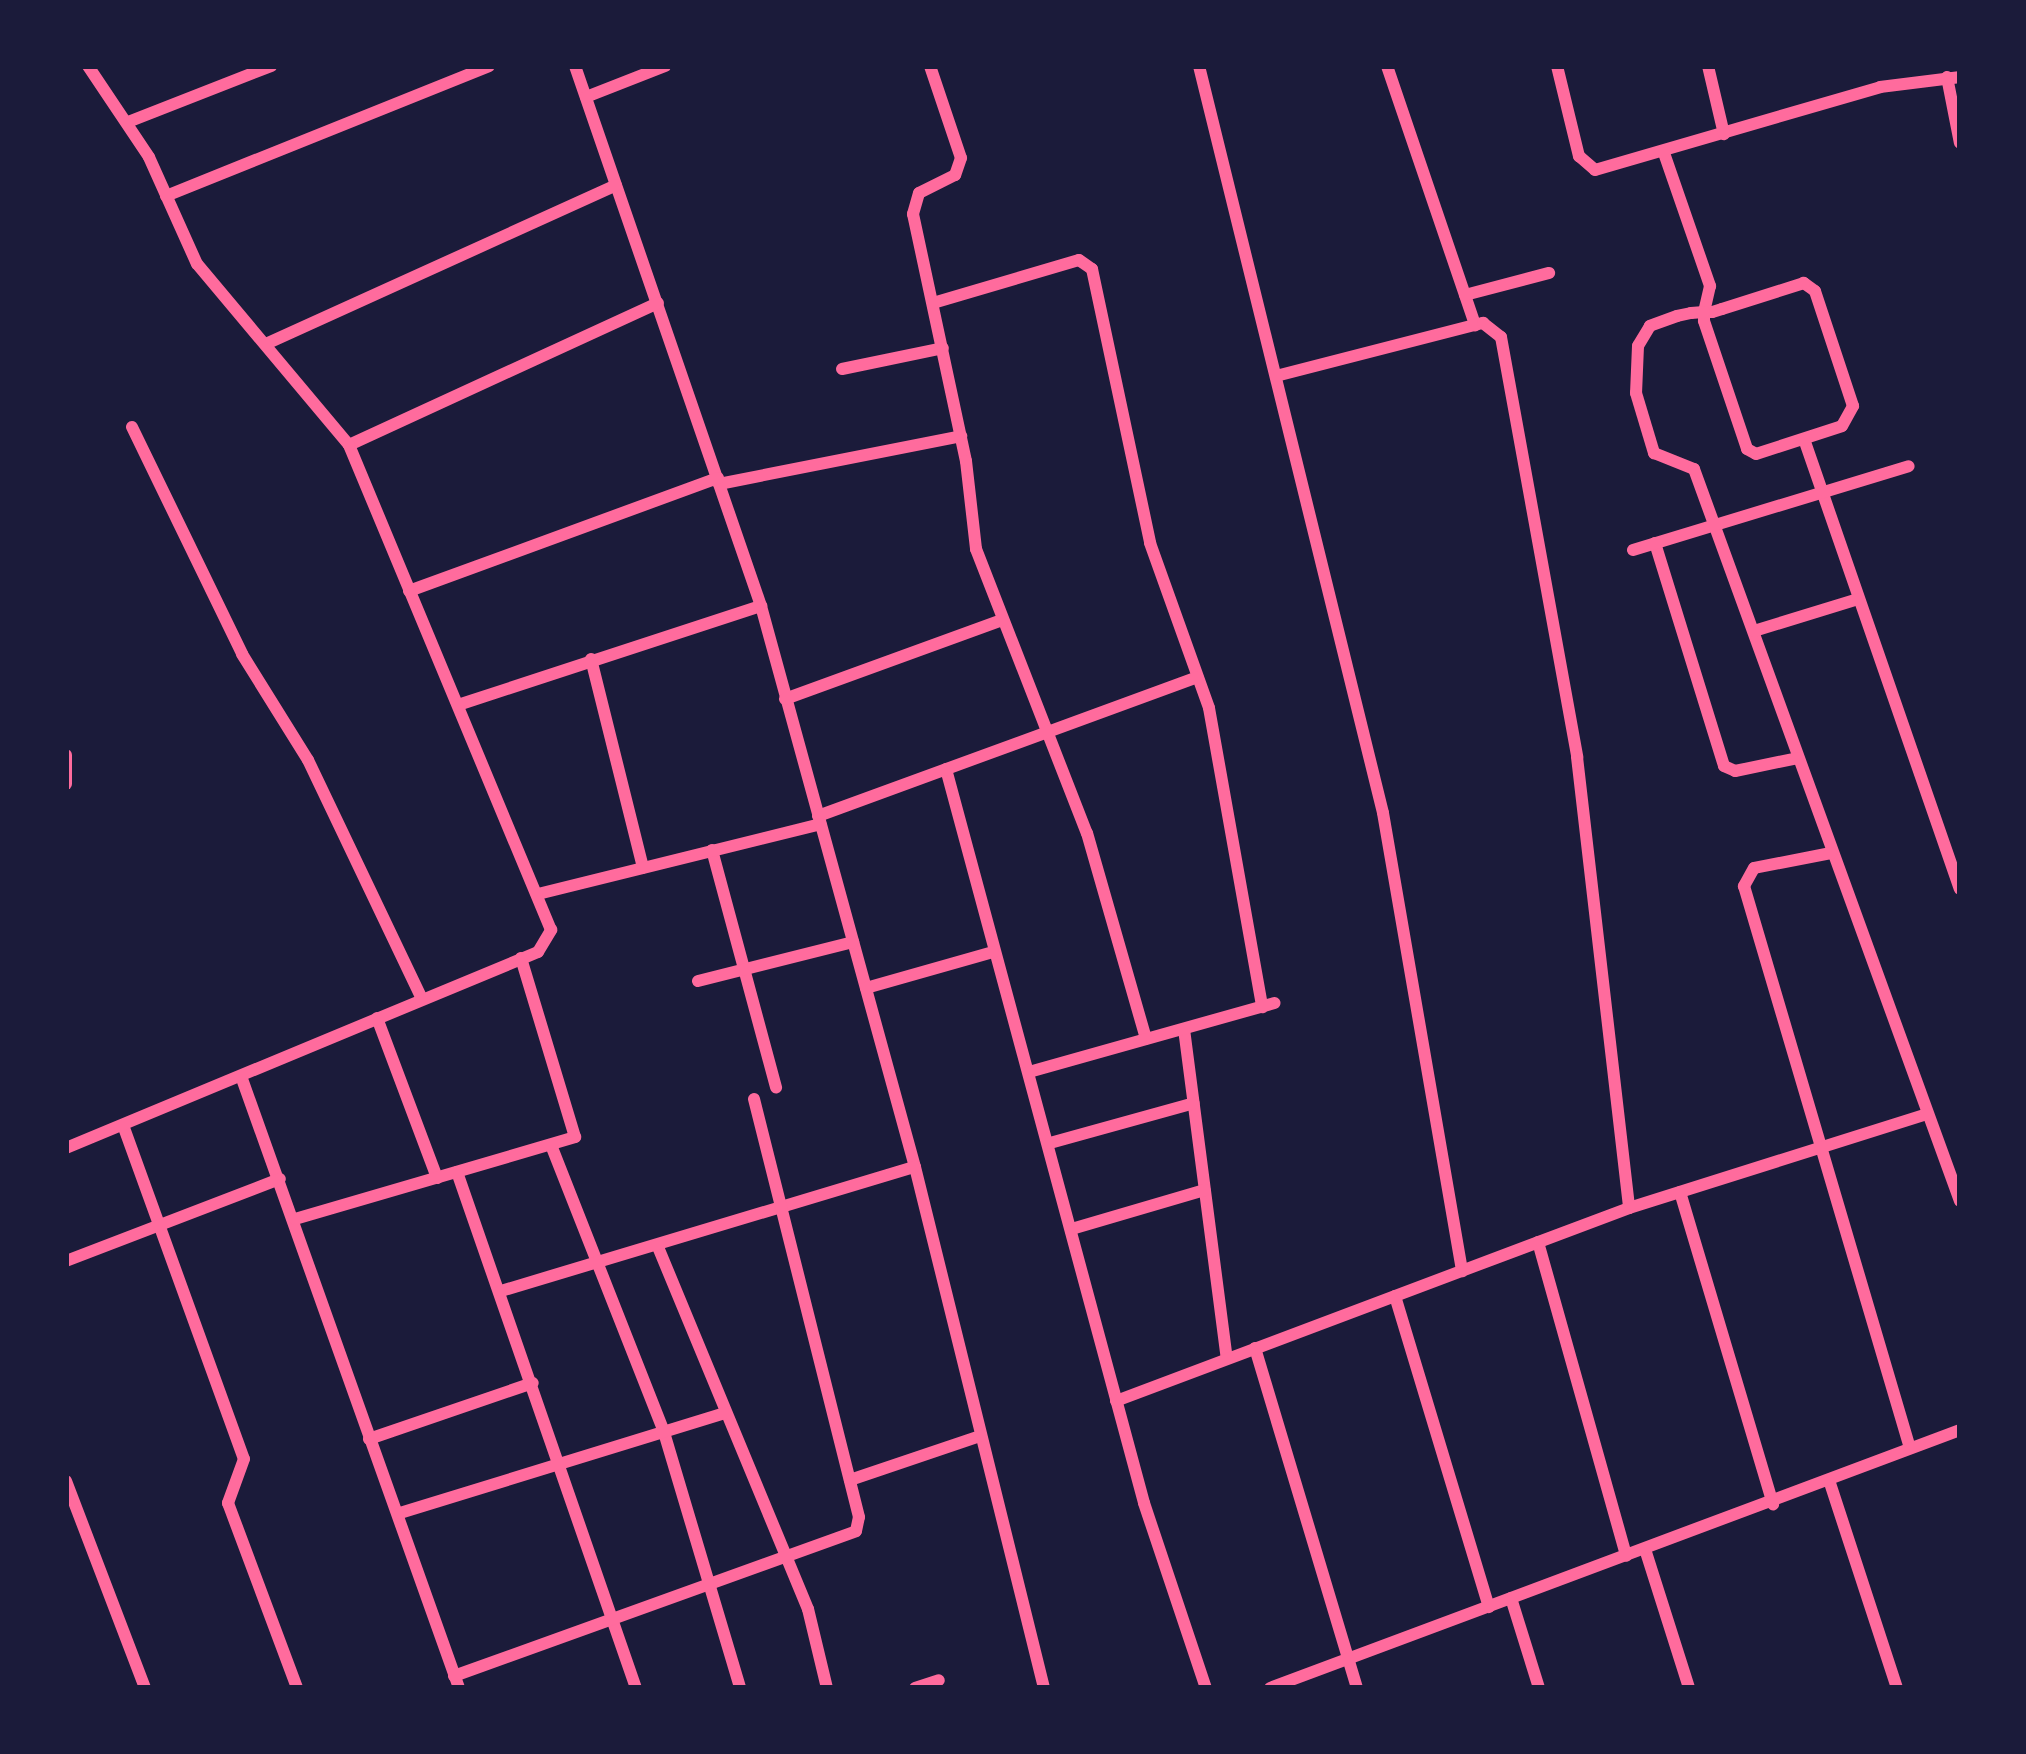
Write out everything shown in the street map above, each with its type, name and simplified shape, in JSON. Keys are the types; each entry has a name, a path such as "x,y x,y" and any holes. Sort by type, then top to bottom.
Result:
{"street":[{"path":"66,1148 521,958 549,939 538,894 349,445 197,264 128,122 88,66"},
{"path":"128,122 271,66"},
{"path":"166,196 489,66"},
{"path":"575,66 761,606 915,1167 1044,1688"},
{"path":"586,97 665,66"},
{"path":"930,66 961,158 956,175 919,193 913,207 961,436 976,549 1087,832 1146,1039"},
{"path":"1198,66 1390,846 1462,1271"},
{"path":"1387,66 1474,325"},
{"path":"1557,66 1585,165 1608,170 1880,87 1953,77 1960,143"},
{"path":"1708,66 1724,134"},
{"path":"1664,153 1710,286 1704,312 1747,449 1756,454 1804,439 1853,415 1815,291 1804,283 1704,312 1650,326 1642,337 1636,393 1654,453 1668,464 1690,463 1960,1201"},
{"path":"268,343 616,185"},
{"path":"933,303 1066,262 1090,264 1150,543 1197,677 1269,1005 1029,1072"},
{"path":"1465,296 1549,273"},
{"path":"349,445 658,303"},
{"path":"1276,376 1474,325 1491,324 1501,337 1548,573 1599,908 1629,1208"},
{"path":"842,369 943,348"},
{"path":"132,427 242,654 308,760 422,999"},
{"path":"409,591 719,481 961,436"},
{"path":"1804,439 1960,889"},
{"path":"1633,550 1909,466"},
{"path":"1655,543 1724,766 1735,772 1798,758"},
{"path":"1754,631 1858,599"},
{"path":"461,704 761,606"},
{"path":"785,699 1002,620"},
{"path":"591,659 643,868"},
{"path":"538,894 819,820 1197,677"},
{"path":"66,755 66,784"},
{"path":"946,769 993,952 1075,1228 1116,1401 1206,1688"},
{"path":"712,850 776,1088"},
{"path":"1831,853 1754,868 1743,879 1909,1445"},
{"path":"698,981 853,942"},
{"path":"866,988 993,952"},
{"path":"296,1219 575,1137 577,1128 521,958"},
{"path":"377,1018 437,1178"},
{"path":"1184,1029 1227,1358"},
{"path":"241,1076 296,1219 456,1682 788,1561 856,1531 850,1480 754,1099"},
{"path":"1050,1143 1193,1103"},
{"path":"1116,1401 1629,1208 1928,1114"},
{"path":"123,1125 244,1459 228,1503 297,1688"},
{"path":"551,1145 603,1264 664,1429 740,1688"},
{"path":"501,1291 915,1167"},
{"path":"457,1172 617,1620 636,1688"},
{"path":"66,1261 280,1179"},
{"path":"1075,1228 1205,1190"},
{"path":"1680,1192 1773,1504"},
{"path":"1538,1242 1626,1556"},
{"path":"658,1247 788,1561 826,1688"},
{"path":"1395,1296 1489,1607"},
{"path":"1255,1348 1357,1688"},
{"path":"369,1439 533,1383"},
{"path":"400,1513 557,1460 725,1413"},
{"path":"1270,1688 1773,1504 1909,1445 1960,1430"},
{"path":"850,1480 980,1436"},
{"path":"1829,1480 1898,1688"},
{"path":"66,1481 145,1688"},
{"path":"1646,1549 1689,1688"},
{"path":"1511,1598 1539,1688"},
{"path":"915,1688 939,1680"}]}
